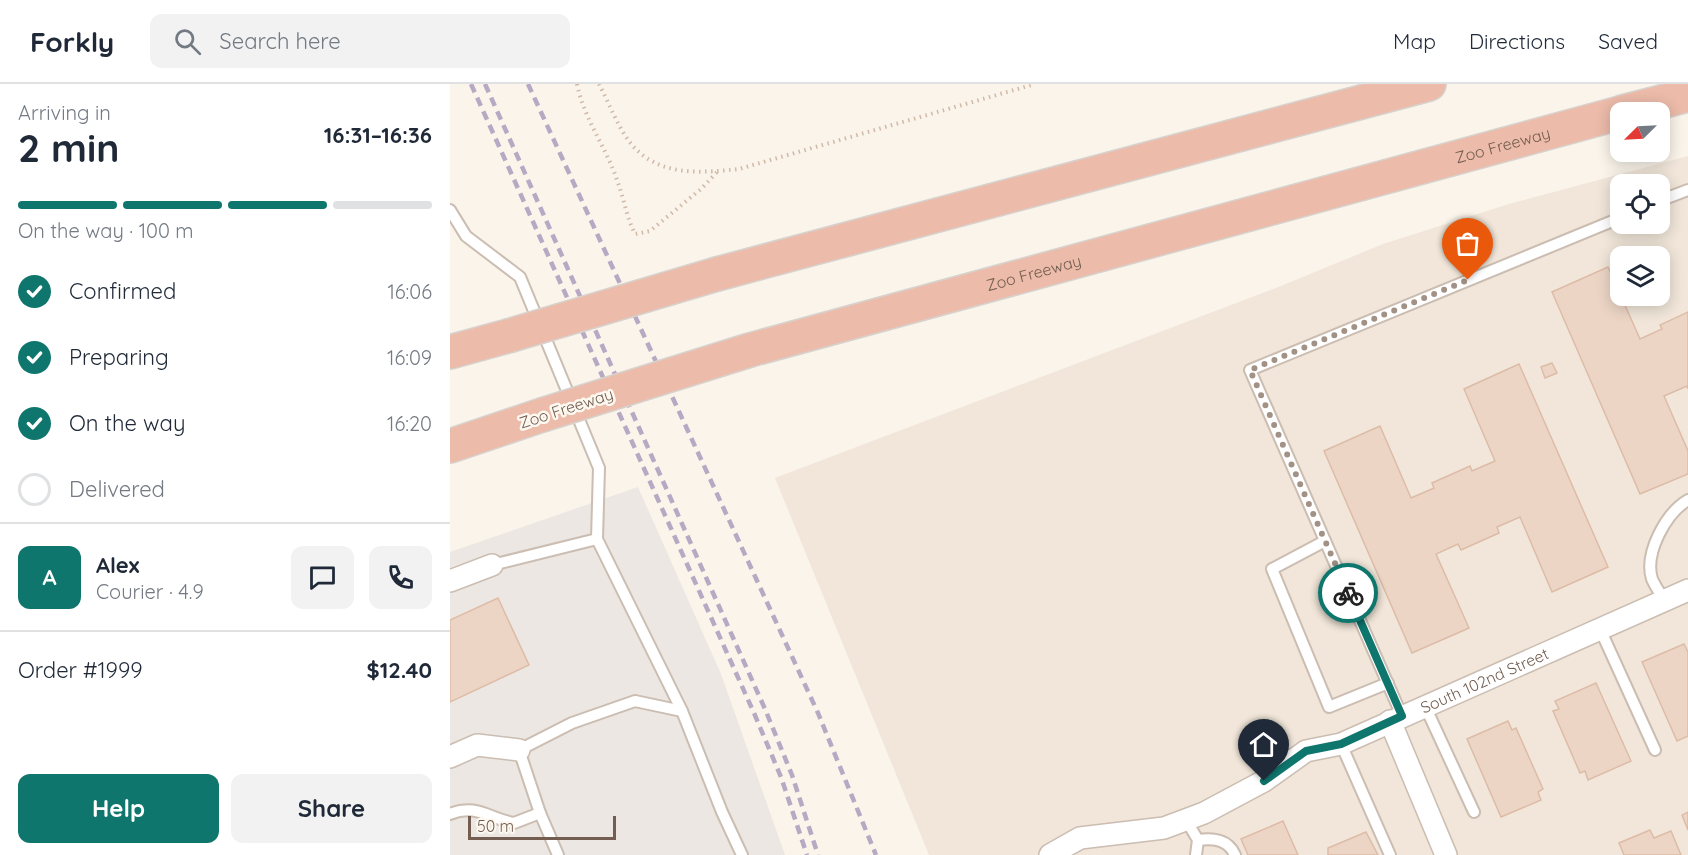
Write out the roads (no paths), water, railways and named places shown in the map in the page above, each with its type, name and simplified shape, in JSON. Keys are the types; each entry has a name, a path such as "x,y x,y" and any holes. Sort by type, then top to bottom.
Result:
{"highway":[{"path":"450,352 717,274 1430,84"},
{"name":"Zoo Freeway","path":"1662,102 1688,95"},
{"name":"Zoo Freeway","path":"450,446 750,350 1610,116"}],"street":[{"path":"450,581 492,565"},
{"name":"South 102nd Street","path":"1050,855 1080,838 1164,828 1186,820 1264,781 1306,751 1341,744 1688,590"},
{"path":"1396,718 1446,855"},
{"path":"450,757 477,746 519,750"}],"lane":[{"path":"1670,197 1688,190"},
{"path":"450,210 466,236 520,277 599,468 597,538 682,711 722,812 742,855"},
{"path":"1396,718 1388,683 1250,370 1610,222"},
{"path":"1664,600 1652,577 1651,553 1680,504 1688,500"},
{"path":"492,565 597,538"},
{"path":"1325,542 1272,569 1329,707 1388,683"},
{"path":"1600,628 1655,750"},
{"path":"558,855 540,813 519,750 572,723 635,701 682,711"},
{"path":"1425,706 1474,812"},
{"path":"1341,744 1390,855"},
{"path":"450,814 460,810 478,809 514,823 540,813"},
{"path":"1186,820 1198,840 1196,855"},
{"path":"1198,840 1216,838 1232,848 1235,855"}],"railway":[{"path":"471,84 754,713 781,777 807,855"},
{"path":"485,84 765,709 792,775 818,855"},
{"path":"528,84 818,713 876,855"}]}
